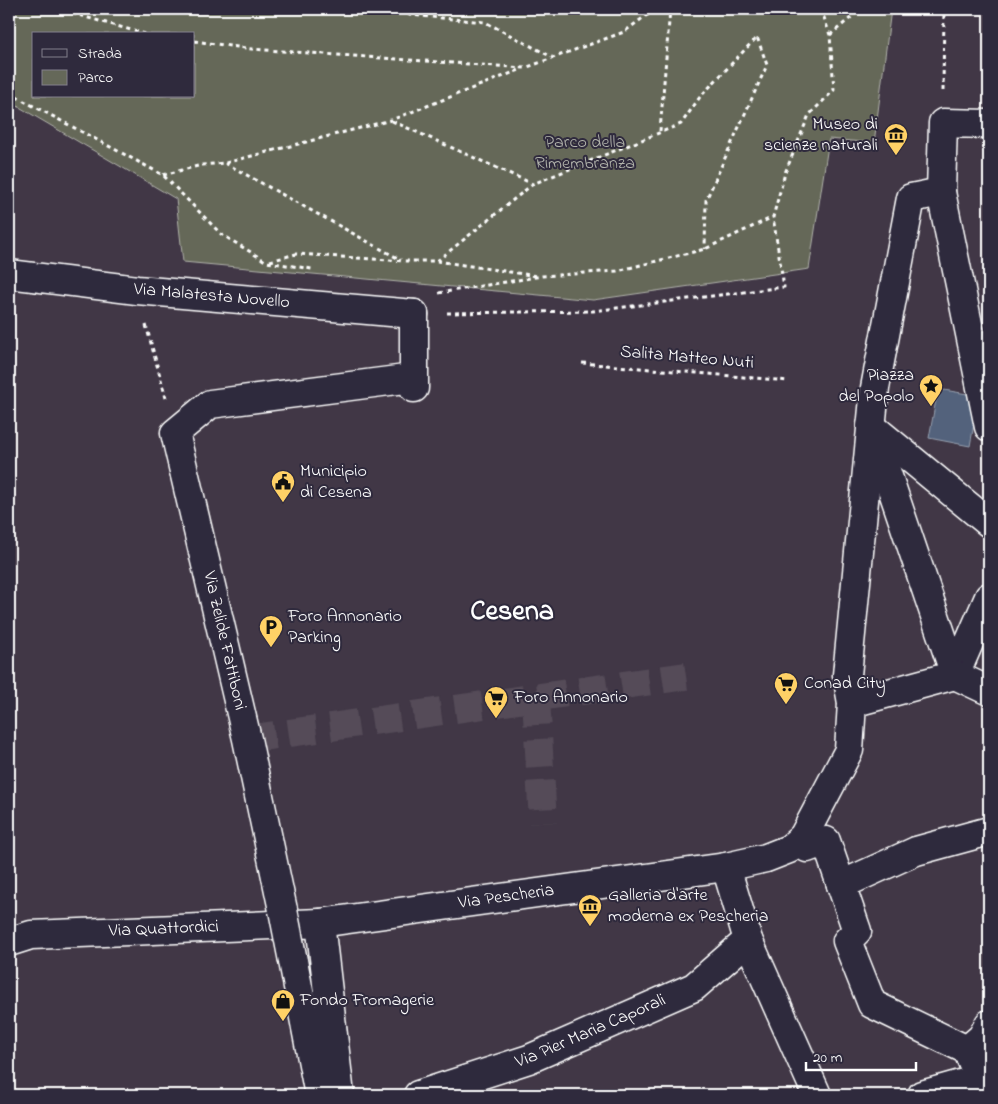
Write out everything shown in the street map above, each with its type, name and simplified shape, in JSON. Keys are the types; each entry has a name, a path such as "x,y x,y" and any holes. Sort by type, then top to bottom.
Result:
{"street":[{"path":"989,124 942,123 941,192 989,427"},
{"name":"Via Pescheria","path":"320,923 726,867 766,858 789,849 803,837 849,750 852,703 847,675 875,388 911,198 941,192"},
{"name":"Via Malatesta Novello","path":"9,274 137,290 414,314"},
{"path":"175,433 210,404 413,383 414,314"},
{"path":"871,426 989,523"},
{"path":"871,426 955,675"},
{"name":"Via Zelide Fattiboni","path":"175,433 247,739 319,1095"},
{"path":"955,675 989,597"},
{"path":"852,703 955,675 989,691"},
{"path":"841,885 916,850 989,831"},
{"path":"803,837 807,848 826,842 858,931 848,941 872,1004 967,1050 985,1077 922,1095"},
{"path":"726,867 748,940 817,1095"},
{"path":"320,923 340,1095"},
{"name":"Via Quattordici","path":"9,942 31,935 320,923"},
{"name":"Via Pier Maria Caporali","path":"418,1095 529,1059 694,987 748,940"},
{"path":"967,1050 982,1037 989,1024"}],"path":[{"path":"58,9 138,32"},
{"path":"393,9 410,15 485,22 553,57"},
{"path":"646,9 647,15"},
{"path":"163,175 202,165 225,163 391,120 553,57 624,32 647,15 670,9 660,132"},
{"path":"414,314 593,311 784,287 773,217 785,173 809,115 834,90 830,35 821,9"},
{"path":"830,35 852,16 852,9"},
{"path":"942,123 944,9"},
{"path":"436,261 533,184 680,124 700,97 757,37 767,66 706,200 704,249"},
{"path":"195,41 252,49 525,68"},
{"path":"9,93 163,175 221,234 268,262 316,270"},
{"path":"391,120 533,184"},
{"path":"225,163 404,261"},
{"path":"434,294 542,276 617,271 704,249 773,217"},
{"path":"268,262 296,254 404,261 436,261 542,276"},
{"path":"137,290 175,433"},
{"name":"Salita Matteo Nuti","path":"582,363 788,380"}],"green space":[{"name":"Parco della Rimembranza","path":"9,9 891,9 874,143 829,139 809,269 593,300 183,262 176,199 9,101"}],"water":[{"path":"938,389 979,396 970,446 929,438"}],"tunnel":[{"path":"247,739 686,676"},
{"path":"536,697 543,823"}],"place":[{"name":"Museo di scienze naturali","path":"896,156"},
{"name":"Piazza del Popolo","path":"931,407"},
{"name":"Municipio di Cesena","path":"283,503"},
{"name":"Foro Annonario Parking","path":"271,648"},
{"name":"Conad City","path":"786,705"},
{"name":"Foro Annonario","path":"496,719"},
{"name":"Galleria d'arte moderna ex Pescheria","path":"590,927"},
{"name":"Fondo Fromagerie","path":"283,1022"}],"district":[{"name":"Cesena","path":"512,612"}]}
